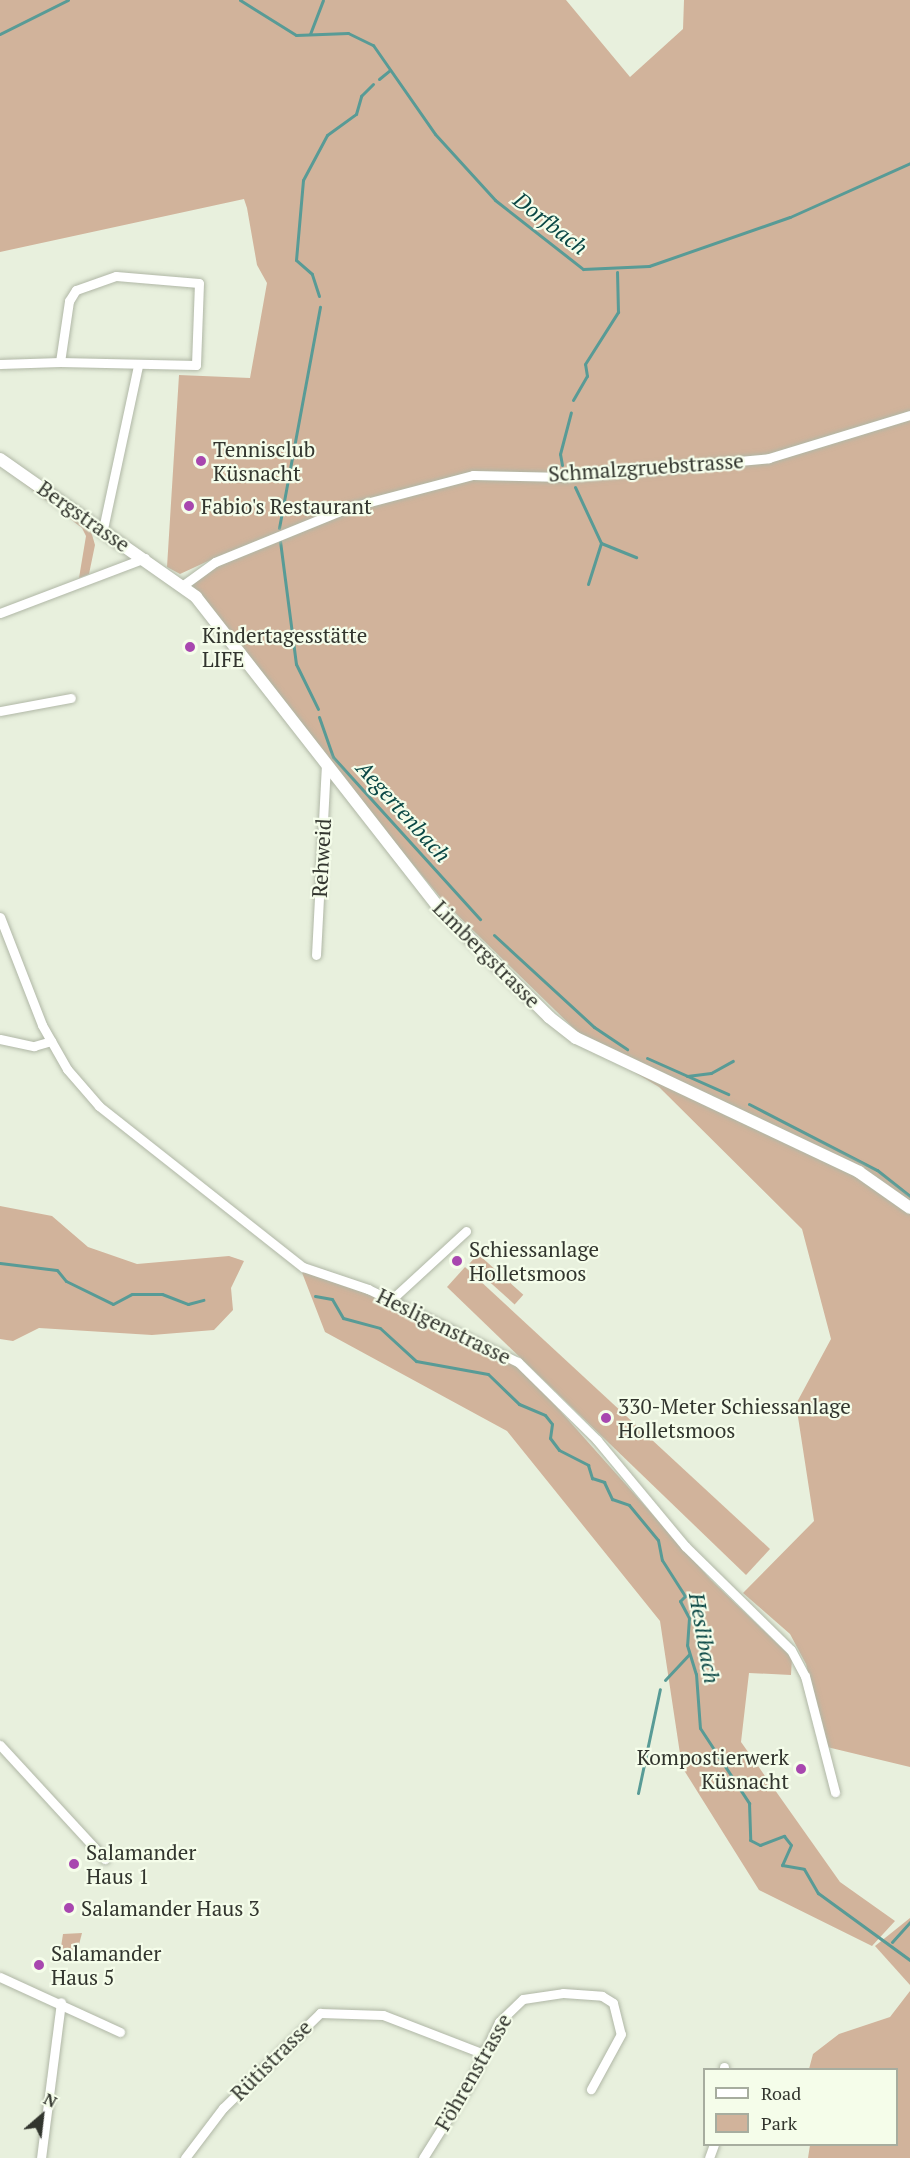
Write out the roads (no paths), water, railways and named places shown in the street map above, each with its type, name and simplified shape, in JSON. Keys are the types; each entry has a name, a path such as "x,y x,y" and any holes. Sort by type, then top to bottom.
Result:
{"street":[{"path":"0,364 60,362 138,366 196,365 199,283 116,276 85,283 69,301 60,362"},
{"path":"103,529 138,366"},
{"name":"Schmalzgruebstrasse","path":"182,586 215,562 347,508 473,475 566,477 769,458 910,415"},
{"name":"Bergstrasse","path":"0,459 167,574"},
{"path":"0,613 145,558"},
{"name":"Limbergstrasse","path":"167,574 182,586 326,761 437,906 576,1038 828,1156 910,1208"},
{"path":"0,711 71,698"},
{"name":"Rehweid","path":"316,955 326,761"},
{"name":"Hesligenstrasse","path":"0,917 51,1041 99,1106 303,1267 391,1300 518,1362 597,1440 685,1546 791,1650 805,1676 835,1792"},
{"path":"0,1039 34,1046 51,1041"},
{"path":"391,1300 466,1232"},
{"path":"0,1745 105,1859"},
{"path":"0,1977 61,2002 120,2031"},
{"name":"Föhrenstrasse","path":"423,2158 506,2012 523,1999 548,1992 602,1996 615,2007 622,2028 591,2089"},
{"path":"41,2158 61,2002"},
{"name":"Rütistrasse","path":"185,2158 223,2108 320,2013 374,2013 484,2054"}],"waterway":[{"name":"Dorfbach","path":"0,34 68,0"},
{"name":"Dorfbach","path":"240,0 296,35 348,33 373,45 435,134 495,200 583,269 649,266 790,217 910,163"},
{"path":"310,34 323,0"},
{"name":"Aegertenbach","path":"379,79 390,70"},
{"name":"Aegertenbach","path":"319,296 312,274 296,260 303,180 327,135 356,114 361,96 373,84"},
{"path":"573,400 587,376 585,364 618,312 617,272"},
{"name":"Aegertenbach","path":"279,528 320,307"},
{"path":"562,465 560,454 571,412"},
{"path":"575,487 601,543 588,584"},
{"name":"Aegertenbach","path":"280,541 296,664 318,709"},
{"path":"601,543 636,557"},
{"name":"Aegertenbach","path":"319,717 333,757 480,919"},
{"name":"Aegertenbach","path":"494,935 594,1027 627,1049"},
{"path":"647,1058 728,1094"},
{"path":"687,1076 711,1073 733,1061"},
{"path":"749,1104 877,1170 910,1196"},
{"name":"Heslibach","path":"0,1263 57,1270 66,1281 113,1304 132,1294 162,1294 188,1304 203,1300"},
{"name":"Heslibach","path":"315,1296 332,1299 343,1318 380,1328 416,1361 488,1374 519,1404 545,1415 552,1424 550,1438 559,1450 588,1465 592,1478 604,1482 612,1499 629,1505 658,1540 662,1560 685,1596 680,1601 689,1618 687,1645 696,1674 700,1728 749,1803 750,1840 760,1845 784,1836 791,1845 782,1865 804,1869 818,1893 910,1960"},
{"path":"665,1680 689,1654"},
{"path":"638,1793 660,1689"},
{"path":"892,1942 910,1922"}],"place":[{"name":"Tennisclub Küsnacht","path":"201,461"},
{"name":"Fabio's Restaurant","path":"189,506"},
{"name":"Kindertagesstätte LIFE","path":"190,647"},
{"name":"Schiessanlage Holletsmoos","path":"457,1261"},
{"name":"330-Meter Schiessanlage Holletsmoos","path":"606,1418"},
{"name":"Kompostierwerk Küsnacht","path":"801,1769"},
{"name":"Salamander Haus 1","path":"74,1864"},
{"name":"Salamander Haus 3","path":"69,1908"},
{"name":"Salamander Haus 5","path":"39,1965"}]}
